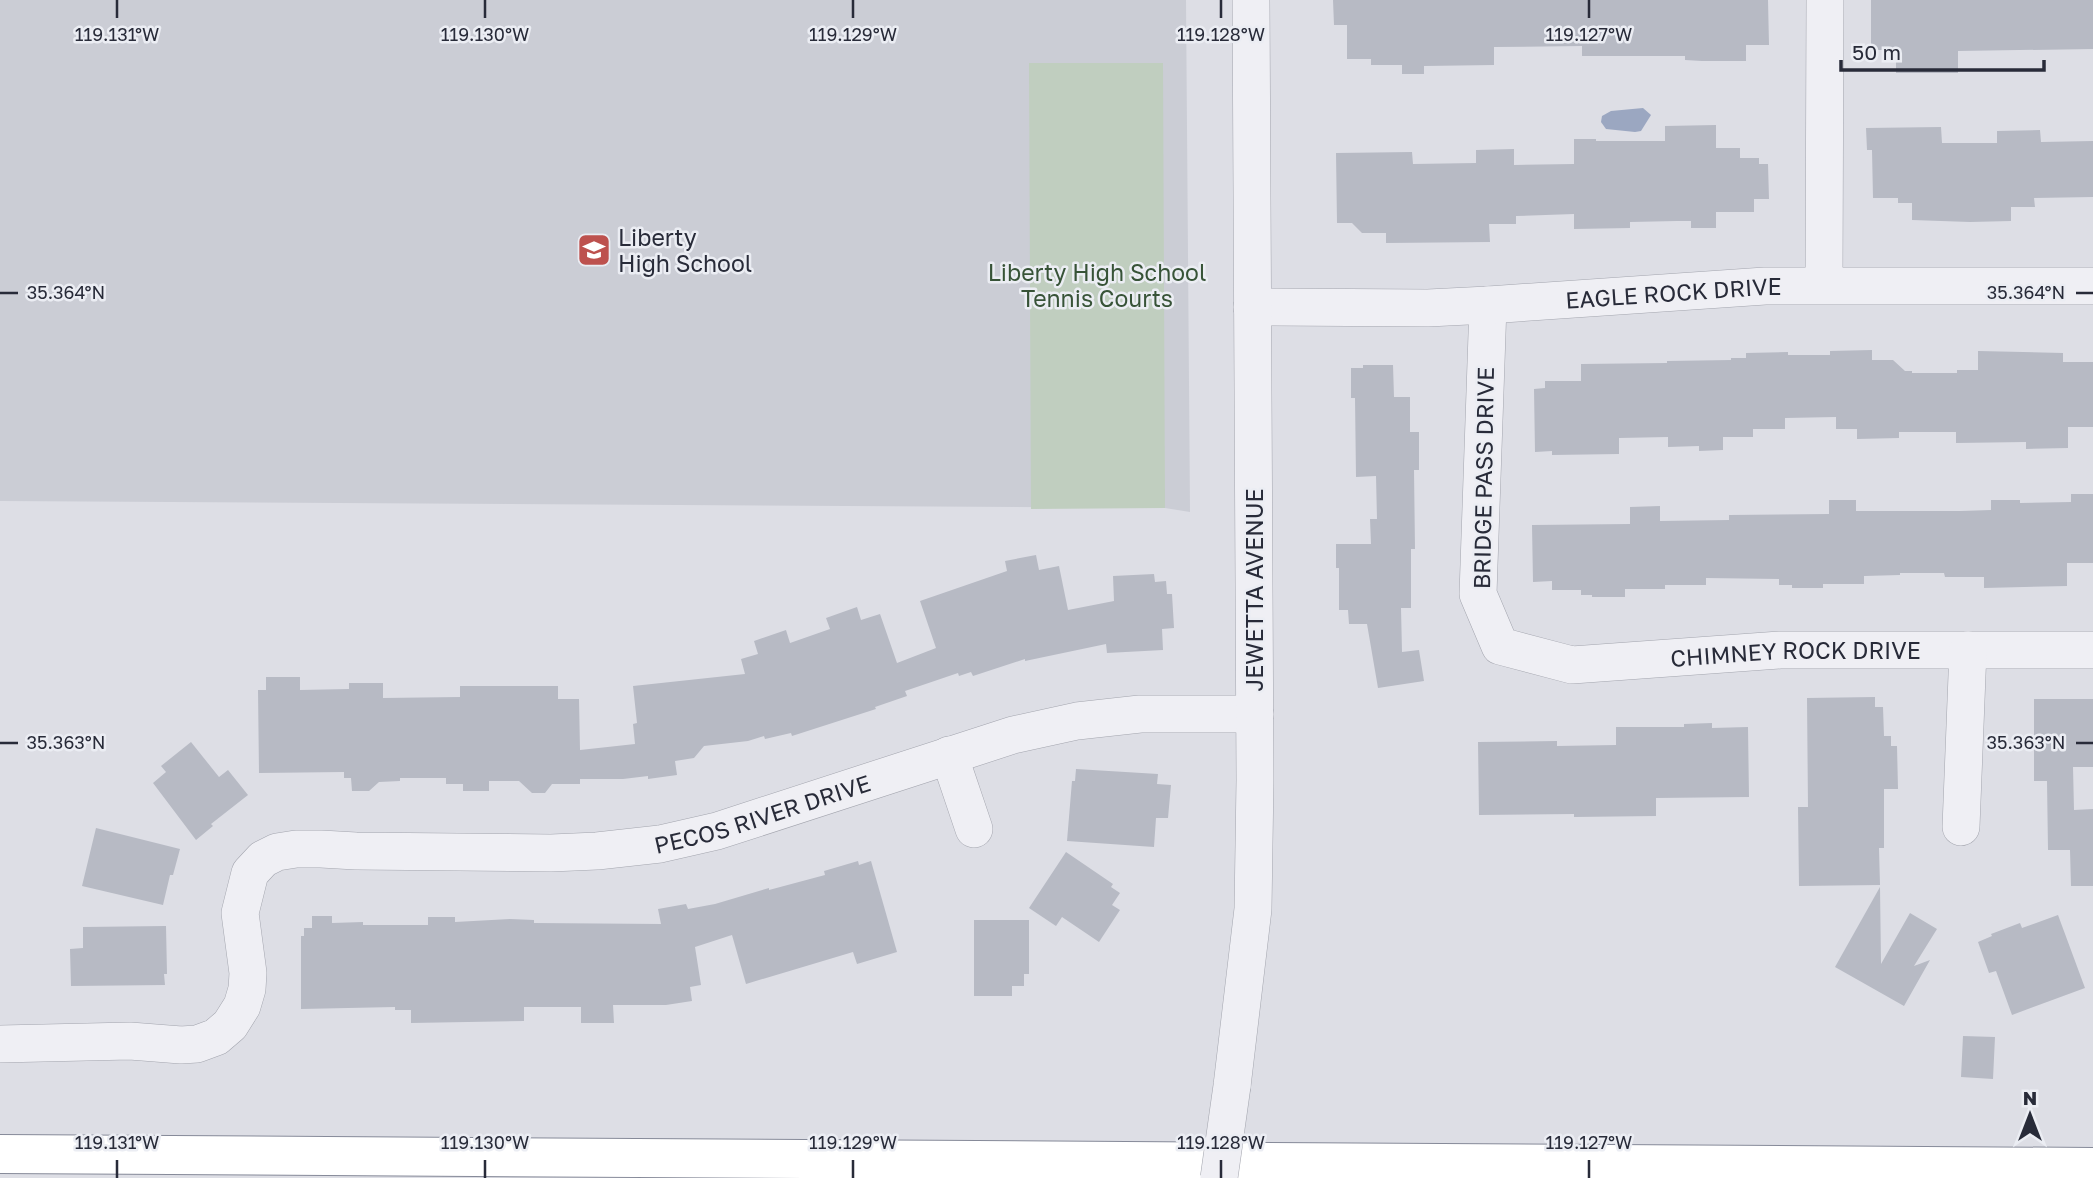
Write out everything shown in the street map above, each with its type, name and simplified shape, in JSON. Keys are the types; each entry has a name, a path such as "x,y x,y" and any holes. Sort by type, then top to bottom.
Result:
{"highway":[{"path":"0,1154 2093,1167"}],"street":[{"name":"JEWETTA AVENUE","path":"1219,1178 1253,909 1255,714 1251,0"},
{"path":"1824,285 1825,0"},
{"name":"EAGLE ROCK DRIVE","path":"1252,307 1428,308 1765,286 2093,286"},
{"name":"BRIDGE PASS DRIVE","path":"1488,305 1478,594 1500,646"},
{"name":"CHIMNEY ROCK DRIVE","path":"1500,646 1572,665 1780,650 2093,650"},
{"path":"1961,827 1968,650"},
{"name":"PECOS RIVER DRIVE","path":"0,1044 130,1041 197,1044 216,1037 230,1025 242,1006 247,989 248,973 240,913 250,873 263,859 278,852 296,849 551,853 660,844 717,831 1013,734 1077,721 1140,714 1255,714"},
{"path":"949,755 974,829"}],"shaded area":[{"name":"Liberty High School","path":"0,0 1186,0 1190,512 1165,508 0,501"}],"green space":[{"name":"Liberty High School Tennis Courts","path":"1029,63 1163,63 1165,508 1031,509"}],"water":[{"path":"1643,108 1651,115 1641,131 1606,129 1601,122 1602,116 1611,111"}],"building":[{"path":"1333,0 1768,0 1769,45 1746,45 1746,61 1685,60 1685,56 1582,56 1582,46 1494,47 1494,65 1424,66 1424,74 1402,74 1402,65 1371,65 1371,59 1347,59 1347,25 1334,25"},
{"path":"1871,0 2093,0 2093,49 1958,51 1958,73 1896,73 1896,50 1871,50"},
{"path":"1716,125 1716,148 1740,148 1740,158 1759,158 1759,164 1768,164 1769,199 1754,199 1754,212 1716,212 1716,228 1691,228 1691,221 1677,221 1630,222 1630,228 1574,229 1574,214 1516,216 1516,224 1489,224 1490,242 1386,243 1386,233 1362,233 1352,223 1337,223 1336,153 1412,152 1413,164 1476,163 1476,150 1514,149 1514,165 1574,164 1574,139 1665,141 1665,126"},
{"path":"1941,127 1942,143 1997,143 1997,131 2040,130 2041,142 2093,141 2093,197 2034,198 2035,207 2011,207 2011,221 1970,222 1912,220 1912,203 1898,203 1898,198 1873,198 1872,150 1867,150 1866,128"},
{"path":"1872,350 1872,360 1893,360 1905,371 1912,373 1978,370 1978,351 2063,353 2063,362 2093,362 2093,427 2068,427 2068,448 2026,449 2026,442 1956,443 1956,432 1899,432 1899,438 1857,439 1857,429 1836,429 1836,417 1785,418 1785,429 1753,429 1753,437 1723,437 1723,450 1699,451 1699,446 1668,447 1668,437 1619,438 1619,454 1552,455 1552,451 1535,452 1534,389 1545,388 1545,381 1581,381 1581,364 1731,360 1746,358 1746,353 1830,355 1830,351"},
{"path":"1363,365 1393,365 1394,397 1410,397 1410,432 1419,432 1419,470 1414,470 1415,549 1411,549 1411,608 1401,608 1402,652 1419,650 1424,681 1378,688 1367,624 1349,624 1348,610 1339,610 1339,568 1336,568 1336,544 1371,544 1370,519 1377,519 1376,476 1356,477 1355,398 1351,398 1351,368 1363,368"},
{"path":"2071,494 2093,494 2093,563 2067,563 2067,586 1984,588 1984,577 1900,573 1864,576 1864,584 1823,584 1823,588 1792,588 1792,585 1779,585 1779,579 1706,578 1706,585 1625,589 1625,597 1592,597 1581,595 1581,590 1552,590 1552,581 1533,582 1532,525 1630,524 1630,507 1660,506 1660,521 1729,520 1729,515 1829,514 1829,500 1856,500 1856,511 1961,511 1991,510 1991,500 2020,500 2020,503 2071,502"},
{"path":"1036,555 1039,570 1059,566 1068,610 1114,601 1113,576 1154,574 1155,582 1166,581 1167,594 1172,594 1174,628 1162,629 1163,650 1107,653 1106,644 1025,659 973,676 971,672 959,676 958,673 905,691 907,696 875,707 876,709 792,736 791,733 765,739 764,736 748,741 704,746 694,758 675,761 677,775 648,779 648,776 580,779 580,784 552,784 545,793 532,793 519,781 489,781 489,791 463,791 463,784 446,784 446,778 400,778 400,781 379,782 369,791 352,791 351,778 344,778 344,772 259,773 258,690 266,690 266,677 300,677 300,690 349,689 349,683 383,683 383,698 460,697 460,686 558,686 558,699 579,699 580,750 635,744 633,724 637,723 633,686 745,674 741,659 758,654 754,641 786,630 790,643 830,629 826,618 857,607 861,620 880,614 897,663 936,648 920,601 1007,571 1005,561"},
{"path":"1875,697 1875,707 1883,707 1884,736 1891,736 1891,746 1897,746 1898,789 1884,789 1884,848 1879,848 1880,885 1799,886 1798,807 1808,807 1807,698"},
{"path":"2034,699 2093,699 2093,767 2073,767 2074,810 2093,809 2093,886 2071,886 2070,850 2048,850 2047,781 2034,781"},
{"path":"1712,723 1712,728 1748,727 1749,797 1656,798 1656,816 1479,815 1478,742 1557,741 1557,746 1616,745 1616,727 1684,727 1684,724"},
{"path":"191,742 219,777 228,770 248,795 211,824 213,826 196,840 153,783 166,772 161,766"},
{"path":"1076,769 1158,774 1157,784 1171,785 1168,818 1156,818 1154,847 1067,841 1072,781 1075,781"},
{"path":"96,828 180,849 163,905 82,886"},
{"path":"1066,852 1113,884 1111,887 1120,893 1112,905 1120,910 1099,942 1062,917 1056,926 1029,908"},
{"path":"858,861 859,865 871,861 897,952 857,964 853,952 746,984 732,935 695,947 701,985 690,987 692,1001 666,1005 613,1005 614,1023 581,1023 581,1007 524,1007 524,1021 411,1023 411,1010 395,1010 395,1007 301,1009 301,936 304,936 304,928 312,928 312,916 332,916 332,923 363,922 363,925 428,925 428,917 455,917 455,922 510,919 534,920 534,923 661,924 658,909 686,904 688,909 715,904 825,875 824,871"},
{"path":"1880,887 1881,964 1910,913 1937,929 1914,966 1930,960 1904,1006 1835,967"},
{"path":"2058,915 2085,988 2012,1015 1996,971 1989,973 1978,942 2020,923 2022,928"},
{"path":"974,920 1029,920 1029,974 1024,974 1024,986 1012,986 1012,996 974,996"},
{"path":"166,926 165,985 71,986 70,949 83,948 83,927"},
{"path":"1963,1036 1995,1037 1993,1079 1961,1077"}],"place":[{"name":"Liberty High School","path":"594,250"}]}
